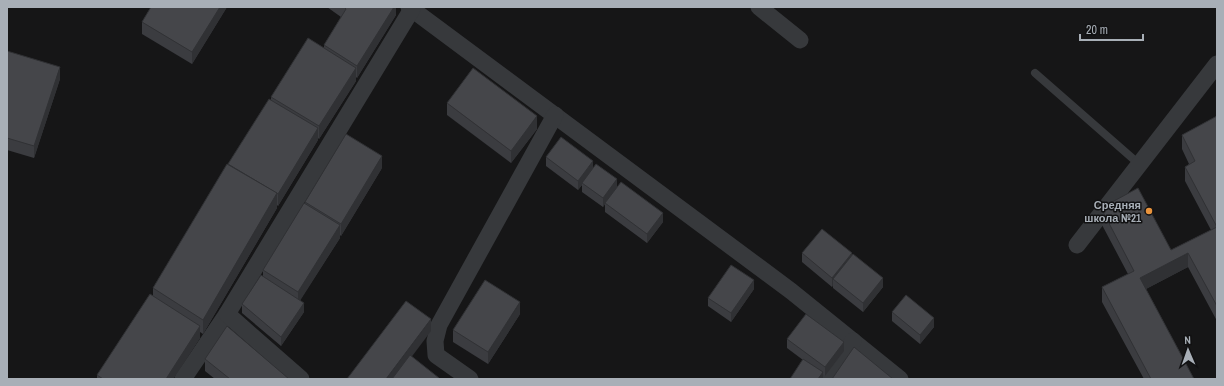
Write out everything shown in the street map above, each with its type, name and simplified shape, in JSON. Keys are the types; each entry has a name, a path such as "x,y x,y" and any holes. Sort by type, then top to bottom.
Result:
{"street":[{"path":"759,7 800,40"},
{"path":"184,379 227,314 410,8 791,290 900,379"},
{"path":"1076,245 1217,64"},
{"path":"470,379 436,355 435,341 439,325 555,115"},
{"path":"227,314 301,379"},
{"path":"830,379 854,341"}],"lane":[{"path":"1035,73 1139,164"}],"building":[{"path":"151,7 220,7 192,52 142,22"},
{"path":"344,7 394,7 357,66 324,45 346,9"},
{"path":"308,38 356,68 319,126 271,97"},
{"path":"7,51 60,67 34,146 7,138"},
{"path":"473,68 537,116 511,151 447,103"},
{"path":"269,99 318,128 278,194 228,164"},
{"path":"1217,116 1217,227 1185,167 1195,161 1182,135"},
{"path":"346,134 382,156 341,224 305,202"},
{"path":"561,137 593,161 578,181 546,157"},
{"path":"227,164 277,193 203,320 153,288"},
{"path":"596,164 617,179 603,198 582,183"},
{"path":"621,182 663,213 647,234 605,203"},
{"path":"1138,188 1171,250 1217,227 1217,306 1188,253 1140,278 1194,379 1151,379 1102,287 1134,271 1101,208"},
{"path":"304,203 340,225 298,292 263,270"},
{"path":"822,229 852,253 832,278 802,253"},
{"path":"853,254 883,278 863,303 833,279"},
{"path":"731,265 754,280 731,313 708,298"},
{"path":"261,275 304,303 281,337 242,304"},
{"path":"485,280 520,302 488,352 453,330"},
{"path":"150,294 200,326 166,379 103,379 97,375"},
{"path":"906,295 934,318 920,335 892,312"},
{"path":"406,301 431,319 386,379 347,379"},
{"path":"806,314 844,342 825,367 787,339"},
{"path":"227,326 289,379 230,379 205,359"},
{"path":"854,347 893,379 832,379"},
{"path":"410,355 439,378 439,379 392,379"},
{"path":"803,359 823,372 818,379 790,379"}],"place":[{"name":"Средняя школа №21","path":"1149,211"}]}
